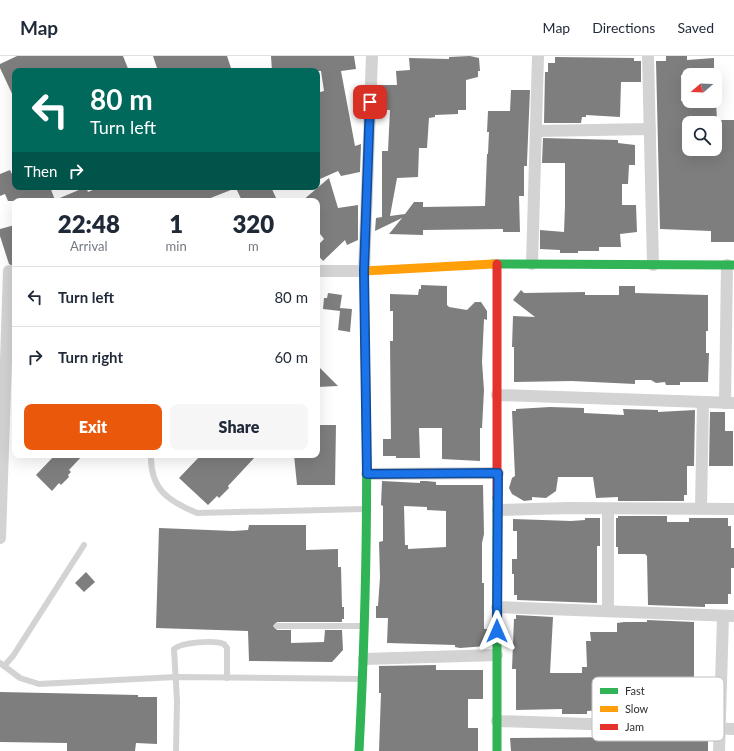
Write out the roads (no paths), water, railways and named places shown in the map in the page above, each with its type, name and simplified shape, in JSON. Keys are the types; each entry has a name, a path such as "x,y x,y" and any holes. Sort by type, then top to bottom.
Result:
{"street":[{"path":"359,751 364,659 365,509 367,474 364,271 372,56"},
{"path":"532,264 538,56"},
{"path":"648,56 653,265"},
{"path":"537,131 650,129"},
{"path":"497,264 497,751"},
{"path":"320,271 364,271 497,264 731,265 729,403 497,395"},
{"path":"0,538 4,312 8,271"},
{"path":"701,508 703,402"},
{"path":"367,474 498,473"},
{"path":"498,510 569,508 734,509"},
{"path":"608,509 608,611"},
{"path":"497,606 729,616 724,679"},
{"path":"364,659 497,655"},
{"path":"497,721 592,724"},
{"path":"719,741 719,751"}],"lane":[{"path":"151,458 152,474 164,494 180,506 197,513 365,509"},
{"path":"84,545 13,656 2,664 20,678 39,684 176,678 362,679"},
{"path":"277,626 364,626"},
{"path":"176,751 176,678 174,649 178,645 220,642 227,648 227,678"}]}
